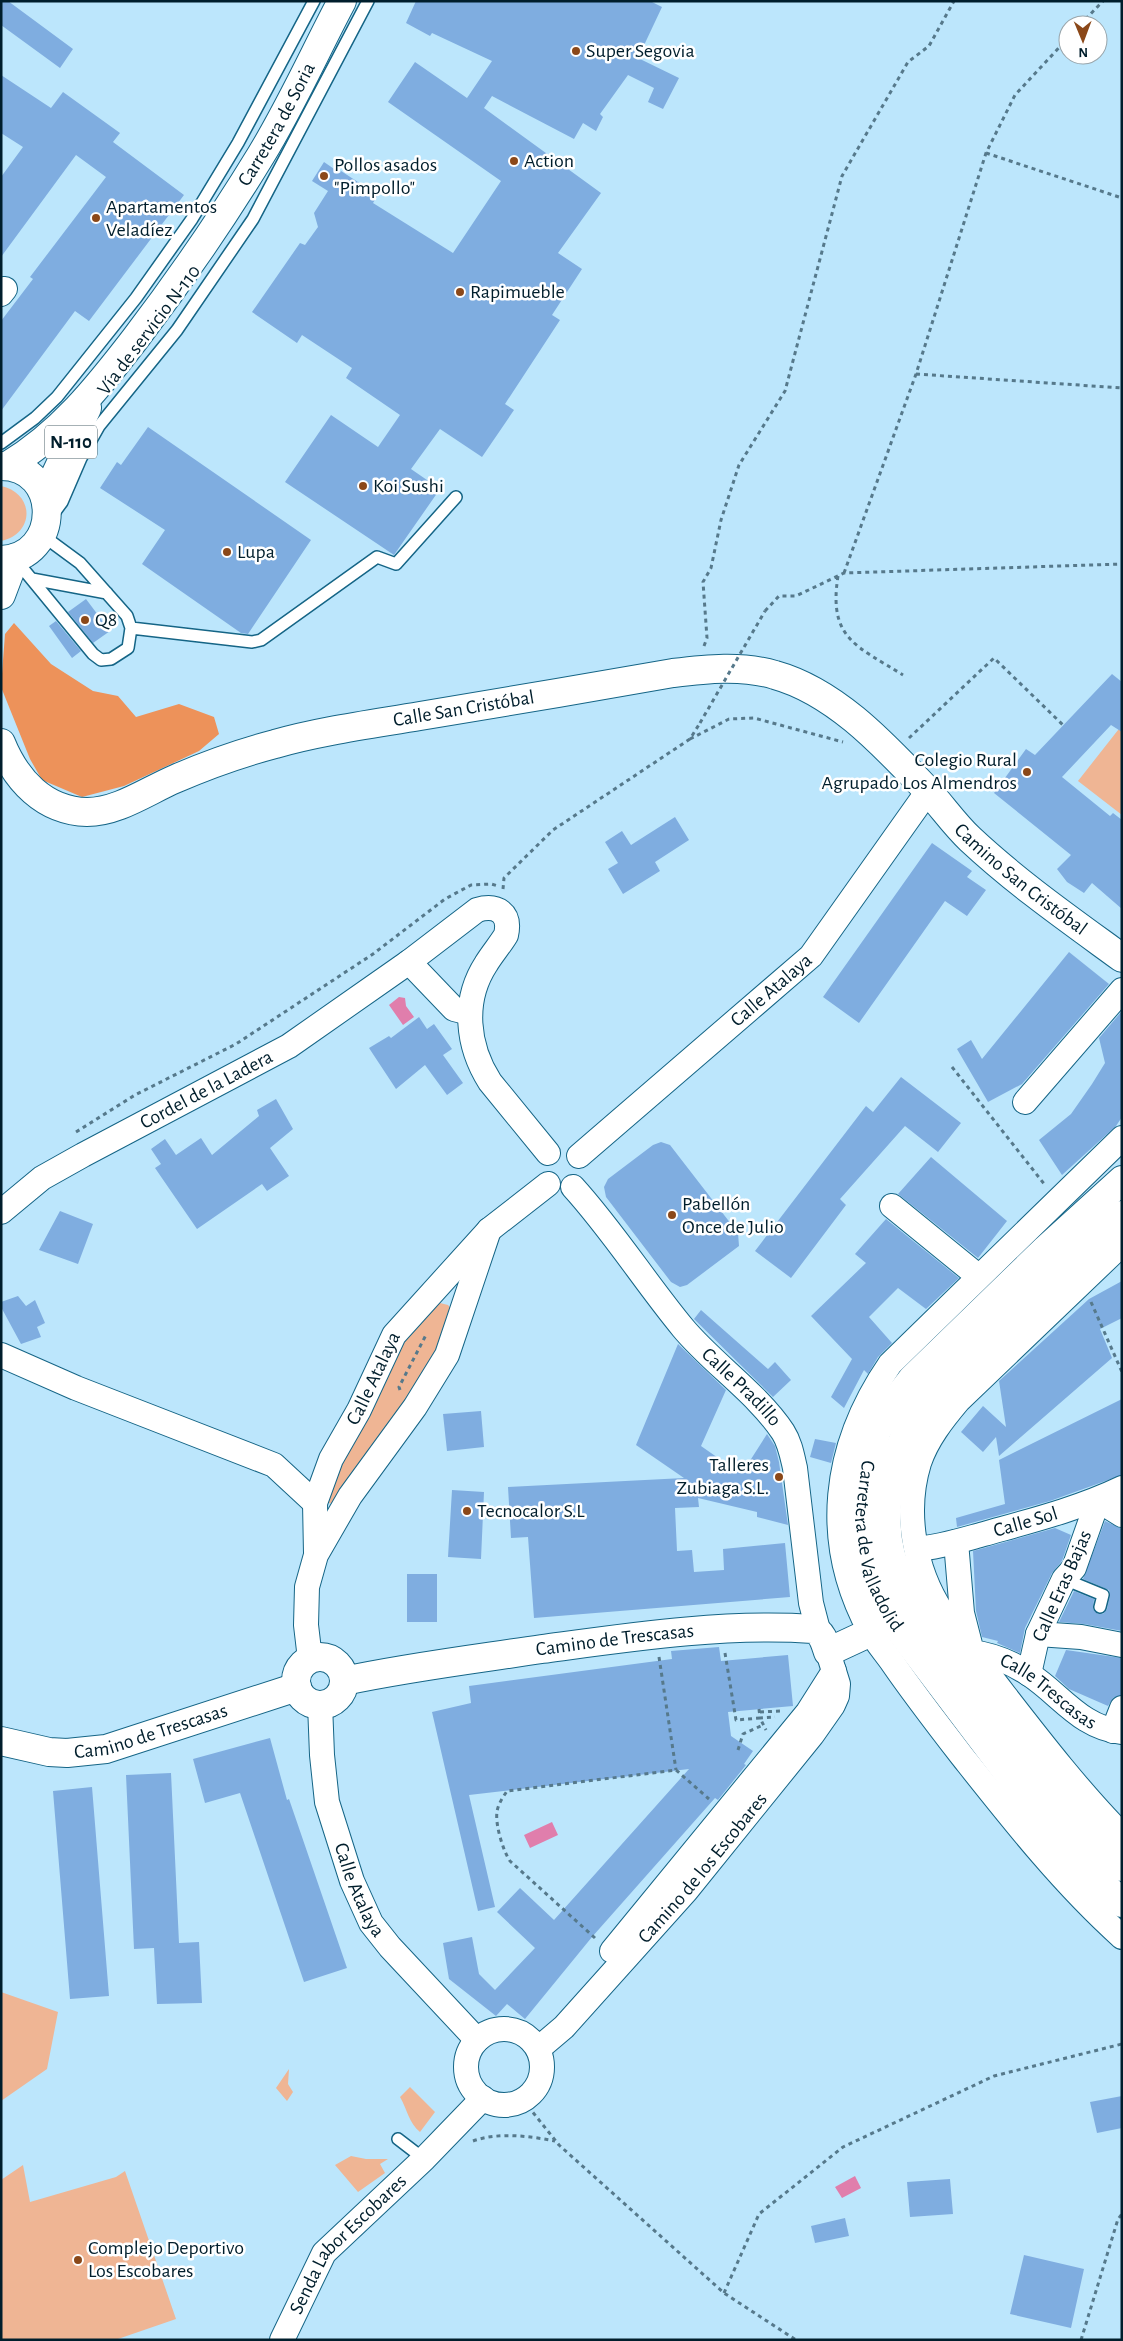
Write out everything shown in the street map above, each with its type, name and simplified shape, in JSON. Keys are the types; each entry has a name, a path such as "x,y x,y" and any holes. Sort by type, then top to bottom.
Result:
{"main road":[{"name":"Carretera de Soria","path":"3,458 40,443 66,420 97,388 196,258 262,154 342,1"},
{"name":"Carretera de Soria","path":"45,518 97,388"},
{"name":"N-110","path":"3,458 30,476 39,485 45,518 35,545 4,562"},
{"path":"1,595 4,562"},
{"name":"Calle San Cristóbal","path":"1,743 17,774 29,788 45,800 63,808 87,812 121,805 217,762 277,743 374,724 712,668 775,674 799,684 830,701 850,717 928,791"},
{"name":"Camino San Cristóbal","path":"928,791 968,837 1018,882 1122,958"},
{"name":"Carretera de Valladolid","path":"1122,1180 1046,1249 912,1379 888,1410 877,1431 869,1454 861,1520 869,1575 889,1616 1038,1813 1095,1878 1122,1903"},
{"name":"Carretera de Valladolid","path":"1122,1215 960,1366 922,1407 902,1441 889,1482 887,1513 888,1541 897,1570 910,1600 1045,1780 1098,1844 1122,1867"},
{"name":"Camino de Trescasas","path":"344,1681 497,1656 657,1634 761,1628 827,1651 870,1632"},
{"path":"321,1657 333,1660 341,1670 344,1681 343,1688 334,1700 320,1704 305,1699 297,1687 298,1671 310,1659 321,1657"},
{"name":"Camino de Trescasas","path":"1,1741 49,1752 67,1753 106,1749 297,1687"}],"street":[{"name":"Calle Atalaya","path":"579,1156 811,956 928,791"},
{"name":"Cordel de la Ladera","path":"1,1212 42,1178 289,1046 409,962 477,910 501,899"},
{"path":"501,899 506,920 506,935 482,971 475,987 470,1013 472,1038 483,1070 548,1153"},
{"path":"409,962 454,1009 470,1013"},
{"path":"1025,1102 1122,990"},
{"name":"Carretera de Valladolid","path":"1122,1138 978,1276 890,1364 871,1392 848,1452 842,1475 838,1531 846,1574 870,1632 911,1690 1019,1829 1104,1921 1122,1937"},
{"path":"558,1148 564,1148 570,1149 579,1156 583,1169 578,1182 573,1187 560,1190 548,1184 541,1173 541,1166 548,1153 558,1148"},
{"name":"Calle Atalaya","path":"316,1555 315,1502 331,1459 359,1410 394,1335 489,1230 548,1184"},
{"name":"Calle Pradillo","path":"573,1187 590,1206 684,1329 758,1404 782,1432 791,1448 811,1603 827,1651"},
{"path":"892,1206 978,1276"},
{"name":"Calle Atalaya","path":"310,1659 306,1625 307,1587 316,1555 350,1496 415,1407 447,1355 489,1230"},
{"name":"Carretera de Valladolid","path":"1122,1244 959,1400 936,1428 920,1462 914,1483 913,1527 927,1584 941,1610 1056,1761 1095,1807 1122,1835"},
{"path":"1,1355 85,1392 274,1465 315,1502"},
{"name":"Calle Sol","path":"917,1549 956,1542 1098,1500 1122,1488"},
{"path":"1098,1500 1122,1514"},
{"name":"Calle Eras Bajas","path":"1029,1674 1038,1634 1064,1579 1074,1568 1098,1500"},
{"path":"956,1542 962,1613 972,1652"},
{"path":"1038,1634 1081,1636 1122,1645"},
{"name":"Camino de los Escobares","path":"535,2044 808,1712 827,1651"},
{"name":"Camino de los Escobares","path":"535,2044 564,2027 686,1891 793,1760 834,1705 838,1691 827,1651"},
{"name":"Calle Trescasas","path":"972,1652 994,1656 1029,1674 1084,1720 1097,1727 1118,1732"},
{"name":"Calle Atalaya","path":"320,1704 322,1755 327,1802 352,1881 371,1923 390,1947 477,2040"},
{"path":"1118,1732 1122,1708"},
{"path":"504,2028 514,2030 535,2044 542,2068 541,2078 530,2094 515,2103 498,2104 483,2098 476,2092 467,2075 468,2056 477,2040 494,2030 504,2028"},
{"path":"424,2159 483,2098"},
{"name":"Senda Labor Escobares","path":"282,2340 324,2253 424,2159"}],"lane":[{"name":"Vía de servicio N-110","path":"3,458 57,396 136,298 186,227 238,142 314,1"},
{"name":"Vía de servicio N-110","path":"45,518 62,502 81,458 99,426 177,330 253,219 368,1"},
{"path":"131,628 252,642 261,640 377,557 396,564 456,497"},
{"path":"4,562 32,579 93,654 101,660 110,659 128,648 131,628 126,616 80,563 45,518"},
{"path":"32,579 107,593"},
{"path":"1064,1579 1103,1595 1100,1607"},
{"path":"398,2139 424,2159"}],"path":[{"path":"698,670 707,638 703,582 710,568 721,520 739,465 785,391 842,176 908,62 929,46 954,1"},
{"path":"1090,15 1103,1"},
{"path":"844,573 916,374 986,153 1014,95 1058,49"},
{"path":"986,153 1122,198"},
{"path":"916,374 1122,388"},
{"path":"690,740 765,611 779,596 796,596 844,573 1122,564"},
{"path":"838,576 834,597 838,622 846,636 858,647 903,676"},
{"path":"904,742 994,658 1063,725"},
{"path":"501,899 504,878 553,830 690,740 729,719 754,718 849,744"},
{"path":"71,1135 135,1095 236,1044 373,954 445,900 471,885 491,884 501,899"},
{"path":"952,1067 1058,1201"},
{"path":"1090,1300 1122,1372"},
{"path":"657,1634 676,1770 726,1814"},
{"path":"723,1645 736,1720 779,1717"},
{"path":"767,1730 760,1718 759,1711 784,1711"},
{"path":"738,1750 743,1734 763,1725"},
{"path":"611,1952 510,1860 504,1852 496,1813 500,1800 507,1791 676,1770"},
{"path":"724,2293 759,2214 843,2147 994,2076 1122,2044"},
{"path":"522,2100 556,2141 724,2293 796,2340"},
{"path":"466,2144 482,2138 528,2136 556,2141"},
{"path":"1081,2340 1118,2219 1122,2214"}],"shaded area":[{"path":"1,486 12,490 20,497 25,505 27,514 20,530 12,537 1,541"},
{"path":"14,623 51,664 93,691 118,696 136,717 179,704 214,717 219,734 199,751 124,786 82,797 42,780 30,759 1,687 5,634"},
{"path":"1122,725 1122,815 1078,781"},
{"path":"399,997 405,998 406,1006 414,1017 403,1025 389,1005"},
{"path":"440,1303 448,1305 453,1311 441,1354 335,1504 329,1503 328,1493 402,1340 433,1307"},
{"path":"552,1822 558,1835 530,1848 524,1835"},
{"path":"1,1992 58,2012 47,2069 1,2101"},
{"path":"289,2069 288,2084 293,2092 287,2101 276,2088"},
{"path":"410,2087 435,2112 420,2132 411,2120 400,2097"},
{"path":"351,2156 366,2159 388,2159 380,2164 385,2173 358,2192 335,2165"},
{"name":"Complejo Deportivo Los Escobares","path":"23,2165 30,2202 116,2177 125,2171 176,2319 115,2340 1,2340 1,2180"},
{"path":"855,2176 861,2188 842,2198 835,2187"}],"building":[{"path":"1,1 8,1 73,49 60,68 1,25"},
{"path":"416,1 650,1 662,7 638,58 679,78 663,109 648,102 654,88 628,75 600,114 603,117 596,131 583,123 574,139 492,96 484,108 601,193 558,253 582,269 552,315 560,320 505,404 514,410 482,457 440,429 411,469 440,489 394,555 285,482 331,415 378,447 400,415 346,378 352,368 302,335 297,343 252,312 300,243 305,245 318,227 314,213 328,191 312,181 324,162 378,195 373,203 453,253 501,181 388,102 415,62 467,98 492,61 432,33 430,36 406,23"},
{"path":"1,75 51,108 63,92 120,133 113,142 184,195 89,321 75,311 1,411 1,321 33,279 30,277 106,177 76,155 1,257 1,177 23,147 1,133"},
{"name":"Lupa","path":"148,427 311,540 248,634 241,633 142,564 165,530 100,488 117,462 121,465"},
{"path":"86,599 110,631 93,643 68,612"},
{"path":"56,621 81,651 72,658 49,626"},
{"path":"1112,674 1122,682 1122,732 1111,725 1062,777 1110,816 1113,813 1122,820 1122,909 1092,883 1084,893 1067,882 1057,869 1071,855 994,793 1026,749 1035,755"},
{"path":"675,817 689,840 655,862 660,871 623,894 608,869 618,863 605,842 622,831 631,845"},
{"path":"932,843 972,871 967,877 986,890 967,916 945,901 859,1023 823,997"},
{"path":"1069,952 1109,984 1022,1084 988,1102 957,1049 971,1040 982,1059"},
{"path":"1122,1011 1122,1117 1116,1126 1062,1175 1039,1140 1071,1114 1092,1084 1105,1063 1099,1038"},
{"path":"419,1017 427,1029 434,1024 452,1049 443,1055 463,1083 447,1095 425,1065 396,1089 369,1048 389,1036 391,1038"},
{"path":"901,1077 961,1123 938,1152 905,1126 840,1199 846,1205 791,1278 755,1251 866,1106 873,1112"},
{"path":"276,1099 293,1129 270,1148 289,1176 267,1191 262,1184 197,1229 155,1168 161,1164 151,1149 165,1139 176,1155 201,1138 212,1155 259,1116 257,1110"},
{"name":"Pabellón Once de Julio","path":"661,1142 670,1145 738,1233 739,1246 687,1285 680,1287 671,1282 606,1197 604,1187 608,1179 653,1145"},
{"path":"931,1157 1007,1221 978,1258 898,1194"},
{"path":"60,1211 93,1224 78,1264 39,1250"},
{"path":"886,1219 959,1278 926,1309 898,1288 869,1317 892,1343 878,1357 868,1374 864,1370 844,1408 831,1397 852,1359 811,1316 866,1263 855,1254"},
{"path":"1122,1281 1122,1318 1100,1329 1112,1358 999,1456 996,1437 983,1452 961,1432 983,1406 1006,1427 999,1381 1089,1299"},
{"path":"18,1296 26,1306 35,1300 45,1323 37,1327 41,1337 21,1344 1,1307 1,1302"},
{"path":"701,1310 768,1369 775,1362 791,1380 773,1397 694,1319"},
{"path":"678,1344 726,1390 701,1446 731,1467 737,1459 746,1467 767,1434 775,1446 779,1462 788,1525 757,1517 757,1512 698,1498 699,1507 675,1508 677,1551 692,1550 694,1572 724,1570 723,1549 785,1543 790,1597 534,1618 528,1537 511,1538 508,1487 684,1478 636,1445"},
{"path":"1122,1399 1122,1475 1050,1501 957,1527 956,1518 1005,1504 999,1460"},
{"path":"481,1411 484,1447 447,1451 443,1414"},
{"path":"815,1439 836,1443 831,1463 810,1457"},
{"name":"Tecnocalor S.L","path":"452,1490 484,1492 481,1559 448,1557"},
{"path":"1105,1521 1122,1529 1122,1631 1084,1624 1059,1622 1074,1591 1094,1599 1093,1609 1098,1614 1103,1614 1107,1609 1110,1596 1109,1590 1083,1579"},
{"path":"1055,1528 1071,1535 1062,1561 1052,1573 1025,1628 1020,1653 997,1643 998,1641 982,1637 976,1611 973,1551"},
{"path":"407,1574 437,1574 437,1622 407,1622"},
{"path":"719,1647 721,1661 788,1655 793,1706 728,1712 731,1736 753,1751 744,1764 746,1765 718,1800 715,1798 592,1937 525,2019 507,2004 496,2016 449,1979 443,1943 472,1937 479,1974 495,1990 535,1948 497,1912 520,1888 554,1920 689,1769 469,1795 495,1907 478,1911 432,1712 471,1703 469,1686 672,1659 671,1651"},
{"path":"1066,1650 1122,1658 1122,1695 1113,1698 1108,1706 1069,1689 1055,1676"},
{"path":"270,1738 287,1800 289,1799 347,1968 304,1982 240,1793 205,1803 193,1759"},
{"path":"171,1773 179,1943 199,1942 202,2003 157,2004 154,1948 134,1949 126,1775"},
{"path":"92,1787 109,1996 70,1999 53,1791"},
{"path":"1122,2096 1122,2128 1097,2133 1090,2102"},
{"path":"950,2179 953,2214 910,2217 907,2182"},
{"path":"845,2218 849,2236 815,2243 811,2226"},
{"path":"1024,2255 1084,2269 1071,2328 1010,2314"}],"place":[{"name":"Super Segovia","path":"576,51"},
{"name":"Action","path":"514,161"},
{"name":"Pollos asados \"Pimpollo\"","path":"324,176"},
{"name":"Apartamentos Veladíez","path":"96,218"},
{"name":"Rapimueble","path":"460,292"},
{"name":"Koi Sushi","path":"363,486"},
{"name":"Lupa","path":"227,552"},
{"name":"Q8","path":"85,620"},
{"name":"Colegio Rural Agrupado Los Almendros","path":"1027,772"},
{"name":"Pabellón Once de Julio","path":"672,1215"},
{"name":"Talleres Zubiaga S.L.","path":"779,1477"},
{"name":"Tecnocalor S.L","path":"467,1511"},
{"name":"Complejo Deportivo Los Escobares","path":"78,2260"}]}
